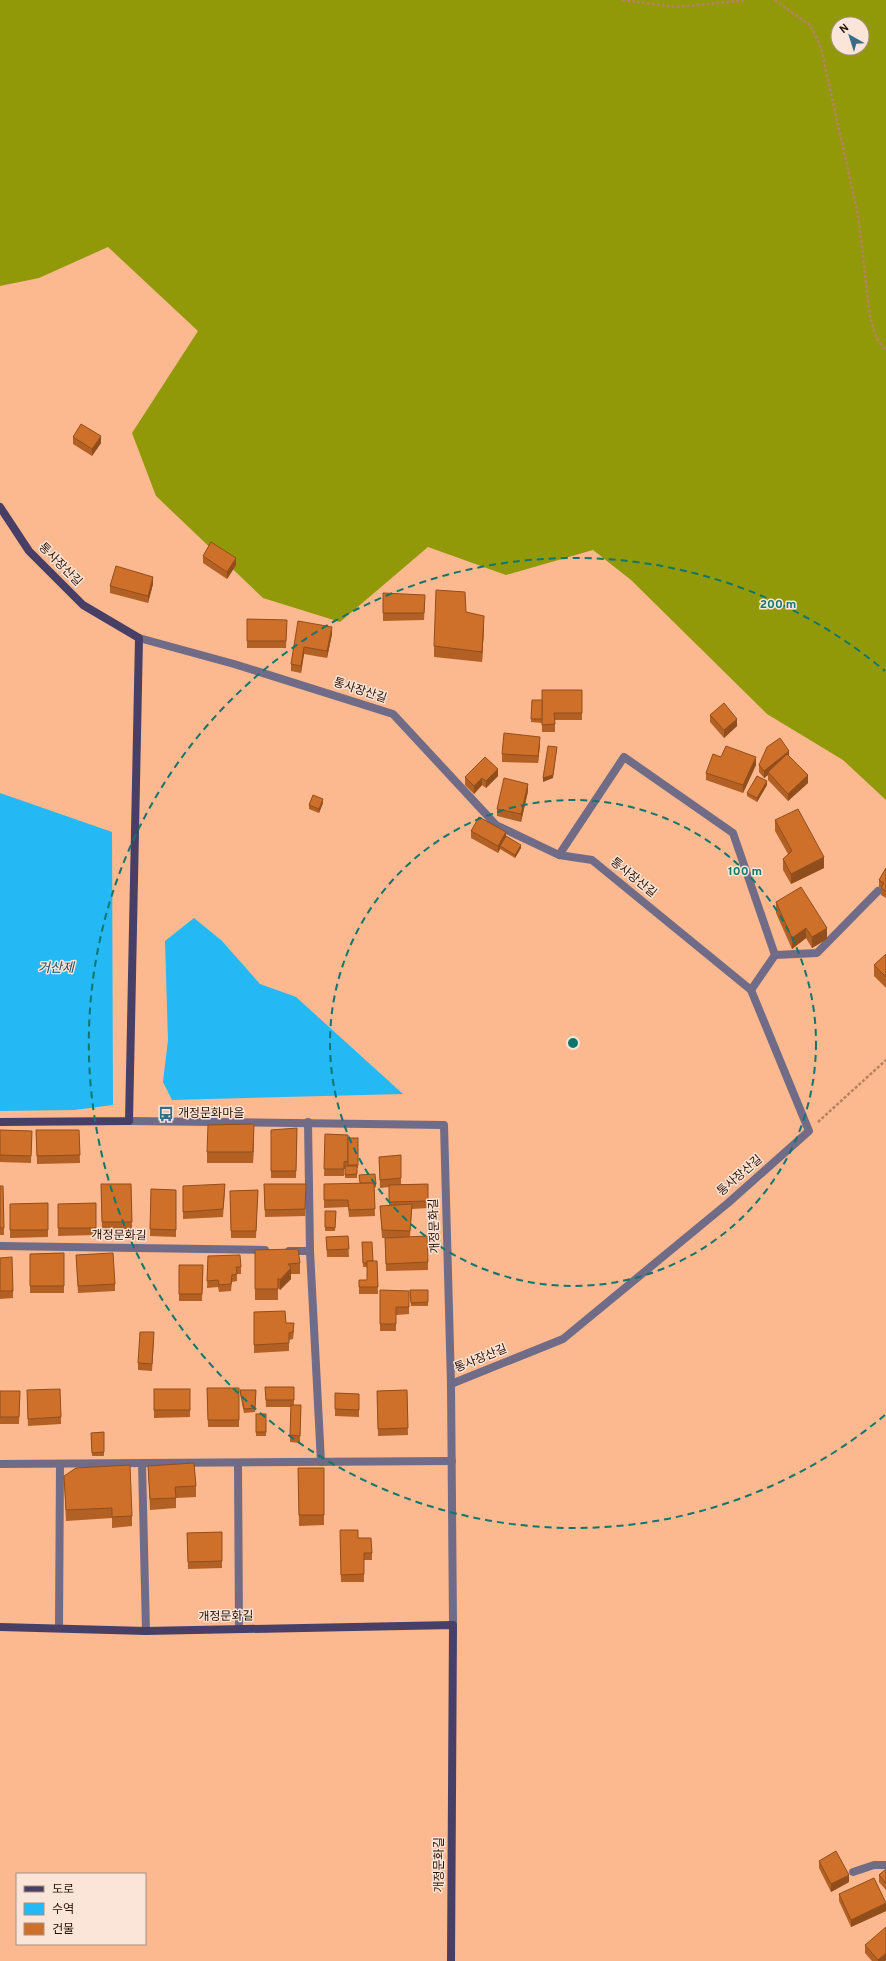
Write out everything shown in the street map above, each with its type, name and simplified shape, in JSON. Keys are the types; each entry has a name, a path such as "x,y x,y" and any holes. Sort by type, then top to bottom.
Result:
{"street":[{"name":"통사장산길","path":"0,507 29,551 82,605 139,638 234,664 393,714 496,825 559,855 592,860 751,990 809,1131 728,1203 563,1339 451,1384"},
{"path":"128,1121 139,638"},
{"path":"559,855 624,757 733,832 775,955"},
{"path":"775,955 817,953 878,891"},
{"path":"751,990 775,955"},
{"name":"개정문화길","path":"0,1122 308,1122 444,1125 452,1461 453,1625 451,1961"},
{"path":"308,1122 310,1251 321,1462"},
{"name":"개정문화길","path":"0,1246 310,1251"},
{"path":"0,1464 452,1461"},
{"path":"142,1463 146,1631"},
{"path":"238,1463 239,1629"},
{"path":"59,1628 60,1464"},
{"name":"개정문화길","path":"0,1627 146,1631 453,1625"},
{"path":"853,1872 874,1865 886,1865"}],"path":[{"path":"622,0 677,7 746,0"},
{"path":"775,0 811,26 822,48 858,215 870,317 876,337 886,351"},
{"path":"809,1131 886,1060"}],"shaded area":[{"path":"0,0 886,0 886,800 843,760 767,714 631,580 593,550 506,575 428,547 340,622 263,598 156,496 132,433 198,331 108,247 39,278 0,286"}],"water":[{"name":"거산제","path":"0,793 112,832 113,1105 74,1110 0,1111"},
{"path":"194,918 222,941 260,984 296,997 403,1094 172,1100 163,1082 168,1040 165,941"}],"building":[{"path":"81,424 101,436 92,449 73,437"},
{"path":"211,542 236,558 227,572 203,556"},
{"path":"116,566 153,577 148,596 110,586"},
{"path":"436,590 465,592 466,612 484,616 482,652 434,646"},
{"path":"383,593 425,595 424,613 383,613"},
{"path":"247,619 287,620 286,641 247,641"},
{"path":"298,621 332,627 327,651 304,647 301,666 291,664"},
{"path":"542,690 582,690 582,713 554,713 555,724 542,725"},
{"path":"532,700 542,700 542,719 531,719"},
{"path":"724,703 737,719 724,730 710,715"},
{"path":"504,733 540,737 538,756 502,754"},
{"path":"780,738 789,751 764,771 759,765 767,747"},
{"path":"548,746 557,747 553,775 543,778"},
{"path":"726,746 756,757 743,785 706,773 713,754 721,757"},
{"path":"787,754 808,775 788,794 768,772"},
{"path":"485,757 498,769 486,781 482,778 474,786 465,777"},
{"path":"757,776 767,781 757,798 747,793"},
{"path":"504,778 528,784 521,814 497,809"},
{"path":"313,795 323,799 319,809 309,805"},
{"path":"798,809 824,857 791,874 783,859 792,851 775,820"},
{"path":"479,817 506,832 498,846 471,831"},
{"path":"506,836 521,845 515,855 500,846"},
{"path":"886,868 886,891 881,888 884,883 879,880"},
{"path":"801,887 827,928 812,937 806,928 792,938 776,902"},
{"path":"886,954 886,977 874,965"},
{"path":"254,1124 253,1152 207,1152 208,1125"},
{"path":"297,1128 296,1171 271,1171 271,1130"},
{"path":"0,1130 32,1131 31,1156 0,1155"},
{"path":"36,1130 79,1130 80,1155 37,1156"},
{"path":"325,1134 348,1135 348,1161 344,1162 344,1169 324,1169"},
{"path":"348,1138 358,1138 358,1165 348,1165"},
{"path":"401,1155 401,1178 380,1180 379,1157"},
{"path":"345,1166 357,1166 357,1174 345,1175"},
{"path":"375,1174 376,1184 360,1183 359,1175"},
{"path":"374,1183 375,1209 349,1210 348,1200 324,1200 324,1184"},
{"path":"101,1184 131,1184 132,1222 102,1222"},
{"path":"225,1184 223,1209 183,1212 183,1186"},
{"path":"264,1184 306,1184 305,1209 265,1210"},
{"path":"428,1184 428,1201 389,1202 389,1185"},
{"path":"0,1186 3,1186 4,1228 0,1228"},
{"path":"151,1189 176,1190 176,1230 150,1229"},
{"path":"258,1190 256,1231 231,1231 230,1191"},
{"path":"48,1203 48,1230 10,1230 10,1204"},
{"path":"96,1203 96,1228 58,1228 58,1204"},
{"path":"412,1204 410,1231 382,1230 380,1206"},
{"path":"325,1211 336,1211 335,1228 325,1227"},
{"path":"348,1236 349,1249 327,1250 326,1237"},
{"path":"427,1236 428,1262 386,1264 385,1238"},
{"path":"362,1242 372,1242 373,1261 363,1263"},
{"path":"298,1249 300,1263 288,1264 291,1268 280,1280 278,1278 278,1289 255,1289 255,1250"},
{"path":"64,1253 64,1286 30,1286 30,1254"},
{"path":"113,1253 115,1284 78,1286 76,1255"},
{"path":"240,1255 241,1267 236,1267 237,1274 232,1275 231,1284 219,1285 218,1280 207,1281 208,1256"},
{"path":"12,1257 13,1291 0,1291 0,1258"},
{"path":"367,1261 377,1261 378,1287 359,1287 359,1280 367,1280"},
{"path":"179,1265 203,1265 202,1294 179,1294"},
{"path":"380,1290 409,1291 409,1307 396,1307 396,1324 380,1324"},
{"path":"410,1290 428,1290 428,1302 411,1303"},
{"path":"285,1311 286,1323 294,1323 293,1332 289,1333 289,1343 254,1345 254,1312"},
{"path":"140,1332 154,1332 152,1364 138,1363"},
{"path":"265,1387 294,1387 294,1400 266,1400"},
{"path":"207,1388 239,1388 239,1420 208,1420"},
{"path":"60,1389 61,1417 28,1419 27,1390"},
{"path":"154,1389 190,1389 190,1410 154,1410"},
{"path":"240,1390 256,1390 255,1408 244,1409"},
{"path":"407,1390 408,1428 378,1429 377,1391"},
{"path":"0,1391 20,1391 19,1417 0,1417"},
{"path":"335,1393 359,1394 359,1410 335,1409"},
{"path":"291,1405 301,1405 300,1436 290,1435"},
{"path":"256,1414 266,1414 266,1432 256,1432"},
{"path":"104,1432 104,1452 92,1453 91,1433"},
{"path":"194,1463 196,1486 175,1487 176,1498 150,1499 148,1466"},
{"path":"130,1465 132,1516 112,1517 112,1508 66,1510 64,1476 76,1468"},
{"path":"298,1468 324,1468 324,1515 299,1515"},
{"path":"340,1530 358,1530 358,1538 371,1538 372,1553 364,1553 364,1574 341,1575"},
{"path":"222,1532 222,1561 188,1562 187,1533"},
{"path":"836,1851 849,1875 831,1884 819,1861"},
{"path":"886,1869 886,1883 879,1875"},
{"path":"874,1878 886,1903 851,1920 839,1894"},
{"path":"886,1927 886,1953 878,1960 865,1945"}],"place":[{"name":"개정문화마을","path":"166,1114"}]}
